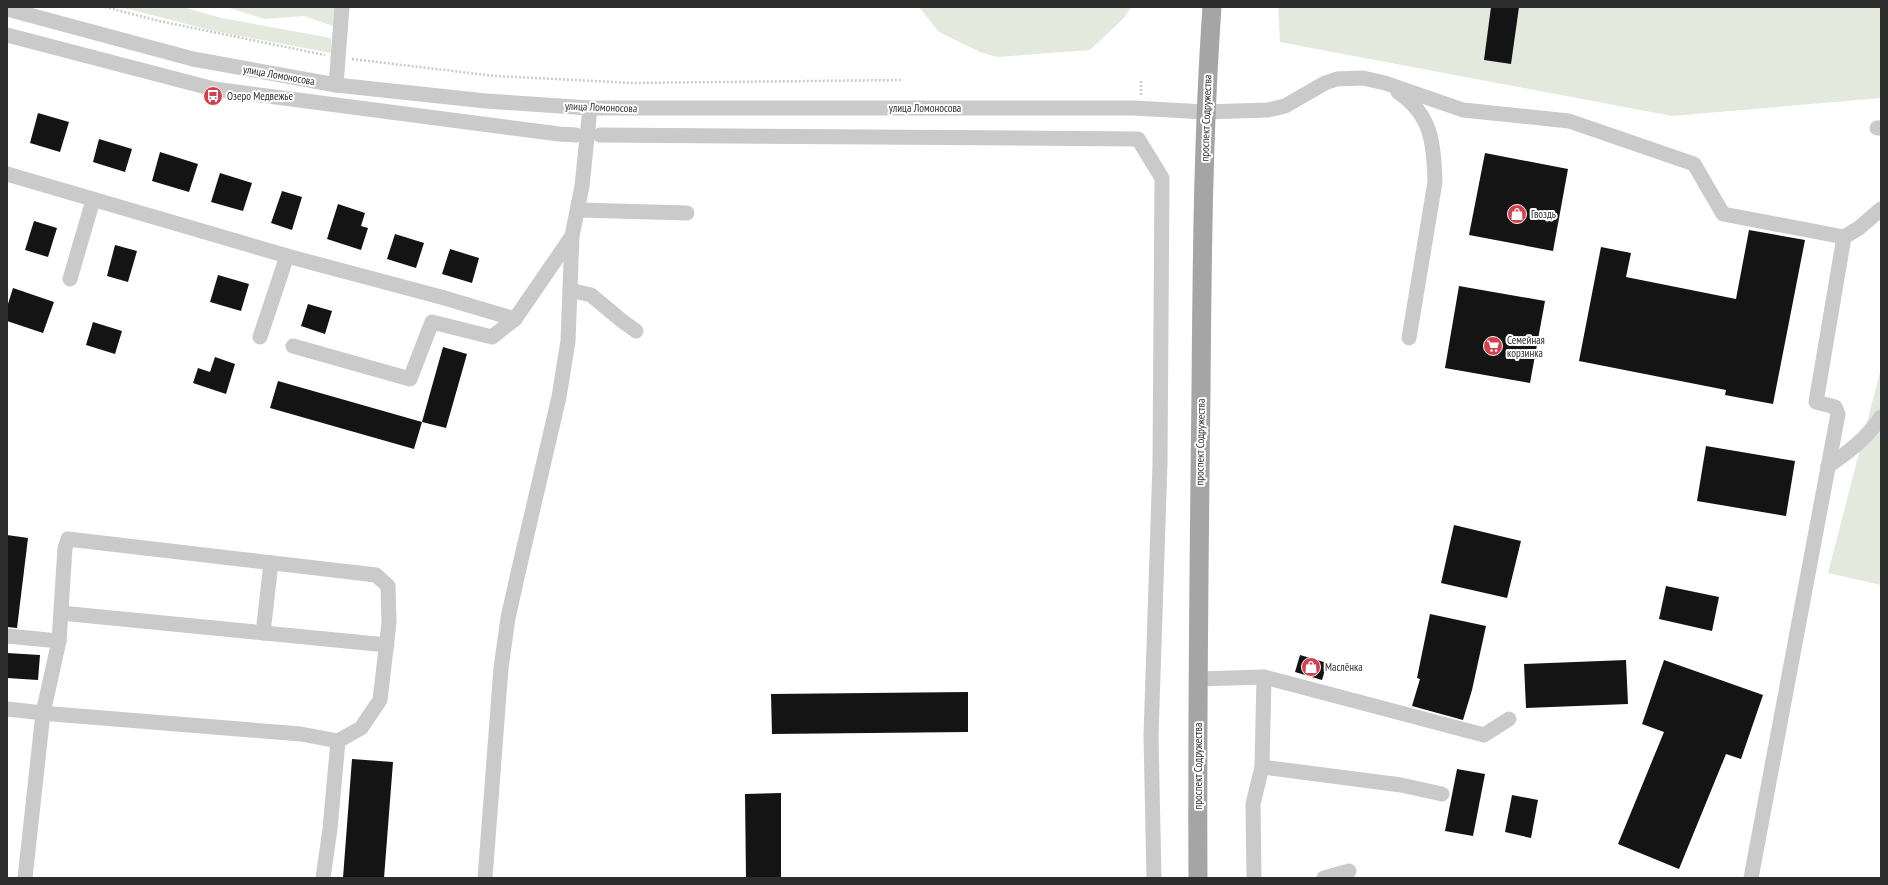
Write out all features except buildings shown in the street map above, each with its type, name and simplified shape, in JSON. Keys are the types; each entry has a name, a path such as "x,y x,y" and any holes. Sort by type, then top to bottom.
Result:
{"main road":[{"name":"проспект Содружества","path":"1198,878 1197,679 1205,112 1212,7"}],"street":[{"path":"336,85 342,7"},
{"name":"улица Ломоносова","path":"7,9 193,59 336,85 486,101 590,108 1134,108 1205,112 1277,109 1325,83 1337,79 1363,78 1385,84"},
{"path":"7,35 214,90 576,135"},
{"path":"1385,84 1463,110 1569,121 1694,164 1723,214 1844,237 1859,228 1881,208"},
{"path":"1385,84 1408,99 1421,114 1430,131 1435,164 1435,182 1409,338"},
{"path":"485,878 501,668 506,632 518,573 559,397 568,341 572,236 579,210 590,108"},
{"path":"600,135 1138,140 1162,178 1160,463 1150,736 1154,878"},
{"path":"7,174 287,256 441,297 515,319"},
{"path":"70,279 93,200"},
{"path":"579,210 687,213"},
{"path":"293,346 410,379 432,322 492,337 515,319 572,236"},
{"path":"1751,878 1838,414 1835,407 1816,402 1844,237"},
{"path":"260,337 287,256"},
{"path":"570,290 591,295 620,320 636,331"},
{"path":"1828,466 1850,451 1870,433 1881,417"},
{"path":"7,709 43,713 301,734 338,741 361,728 380,700 389,623 388,586 376,575 68,538 65,548 59,641 43,713 25,878"},
{"path":"263,633 271,563"},
{"path":"61,613 387,645"},
{"path":"7,636 59,641"},
{"path":"1197,679 1264,677 1484,735 1508,719"},
{"path":"1254,878 1253,804 1262,767 1264,677"},
{"path":"323,878 330,829 338,741"},
{"path":"1262,767 1401,785 1442,794"},
{"path":"1324,878 1349,871"}],"path":[{"path":"105,7 167,23 274,46 338,57 495,76 626,83 902,80"}],"shaded area":[{"path":"120,7 183,7 221,18 331,38 331,53 214,31"},
{"path":"226,7 338,7 336,27 304,16 265,19"},
{"path":"919,7 1131,7 1124,18 1090,50 997,57 980,52 939,32"},
{"path":"1278,7 1881,7 1881,98 1672,116 1280,42"},
{"path":"1881,368 1881,585 1828,573"}],"place":[{"name":"Озеро Медвежье","path":"213,96"},
{"name":"Гвоздь","path":"1517,214"},
{"name":"Семейная корзинка","path":"1493,346"},
{"name":"Маслёнка","path":"1311,667"}]}
